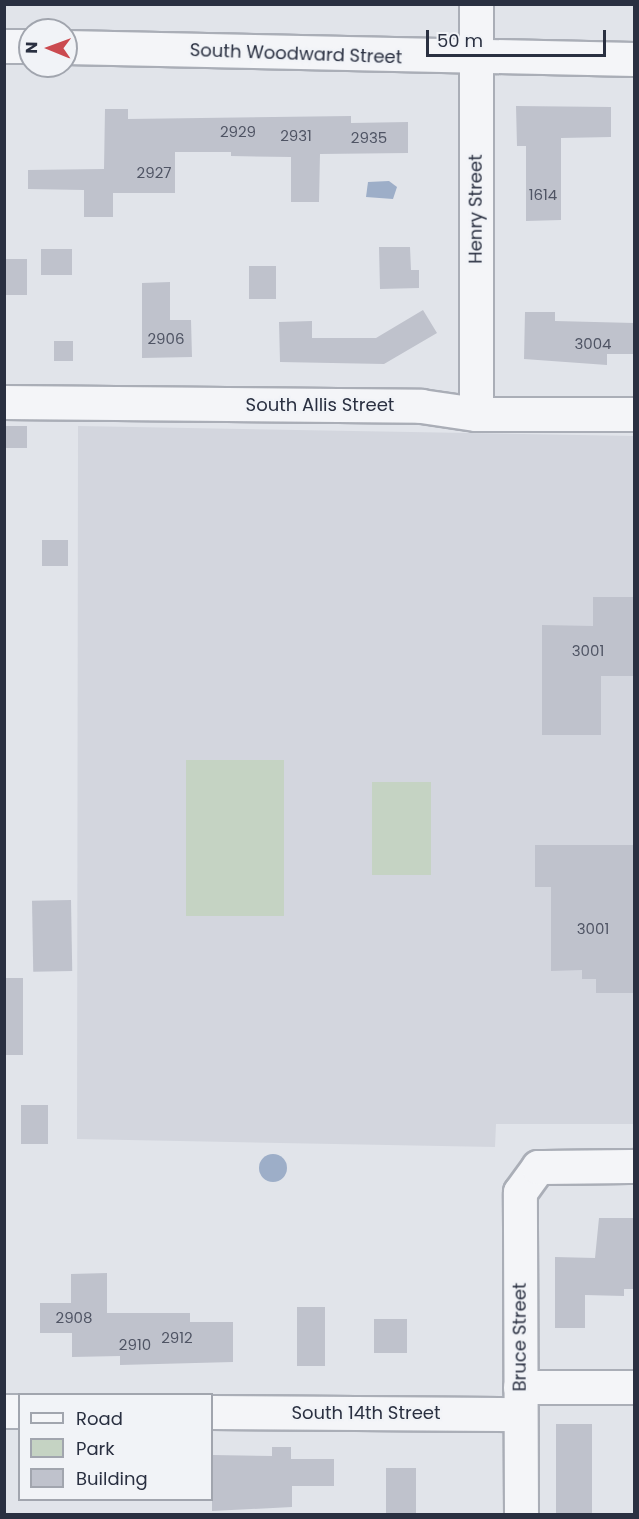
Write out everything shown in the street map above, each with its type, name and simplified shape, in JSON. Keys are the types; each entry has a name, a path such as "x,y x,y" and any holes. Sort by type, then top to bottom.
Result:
{"street":[{"name":"Henry Street","path":"476,4 476,414"},
{"name":"South Woodward Street","path":"78,46 477,59 634,59"},
{"name":"South Allis Street","path":"4,402 421,406 476,414 634,414"},
{"name":"Bruce Street","path":"521,1515 520,1192 538,1167 634,1166"},
{"name":"South 14th Street","path":"213,1412 520,1400 634,1387"}],"shaded area":[{"path":"78,426 634,436 634,1124 496,1124 495,1147 77,1139"}],"green space":[{"path":"186,760 284,760 284,916 186,916"},
{"path":"372,782 431,782 431,875 372,875"}],"water":[{"path":"389,181 397,187 393,199 366,197 368,182"},
{"path":"273,1154 283,1158 287,1168 283,1178 273,1182 263,1178 259,1168 263,1158"}],"building":[{"path":"516,106 611,107 611,137 561,138 561,220 526,221 526,146 517,146"},
{"path":"105,109 128,109 128,119 351,116 351,123 408,122 408,153 320,154 319,202 291,202 291,157 231,156 231,152 175,152 175,193 113,193 113,217 84,217 84,190 28,189 28,170 104,169"},
{"path":"379,247 410,247 411,270 419,270 419,288 380,289"},
{"path":"41,249 72,249 72,275 41,275"},
{"path":"5,259 27,259 27,295 5,295"},
{"path":"249,266 276,266 276,299 249,299"},
{"path":"170,282 170,320 191,320 192,357 142,358 142,283"},
{"path":"423,310 437,333 384,364 280,362 279,322 312,321 312,338 376,338"},
{"path":"525,312 555,312 555,321 634,323 634,354 607,354 607,365 524,359"},
{"path":"54,341 73,341 73,361 54,361"},
{"path":"4,426 27,426 27,448 4,448"},
{"path":"42,540 68,540 68,566 42,566"},
{"path":"593,597 634,597 634,676 601,676 601,735 542,735 542,625 593,626"},
{"path":"535,845 634,845 634,993 596,993 596,979 582,979 582,970 551,971 551,887 535,887"},
{"path":"71,900 72,971 33,972 32,901"},
{"path":"4,978 23,978 23,1055 4,1055"},
{"path":"21,1105 48,1105 48,1144 21,1144"},
{"path":"599,1218 634,1218 634,1289 624,1289 624,1296 585,1295 585,1328 555,1328 555,1257 595,1258"},
{"path":"107,1273 107,1313 190,1313 190,1322 233,1322 233,1362 120,1365 120,1356 72,1357 72,1333 40,1333 40,1303 71,1303 71,1274"},
{"path":"297,1307 325,1307 325,1366 297,1366"},
{"path":"374,1319 407,1319 407,1353 374,1353"},
{"path":"556,1424 592,1424 592,1514 556,1514"},
{"path":"272,1447 291,1447 291,1459 334,1459 334,1486 292,1486 292,1507 212,1511 213,1455 272,1456"},
{"path":"386,1468 416,1468 416,1514 386,1514"}]}
